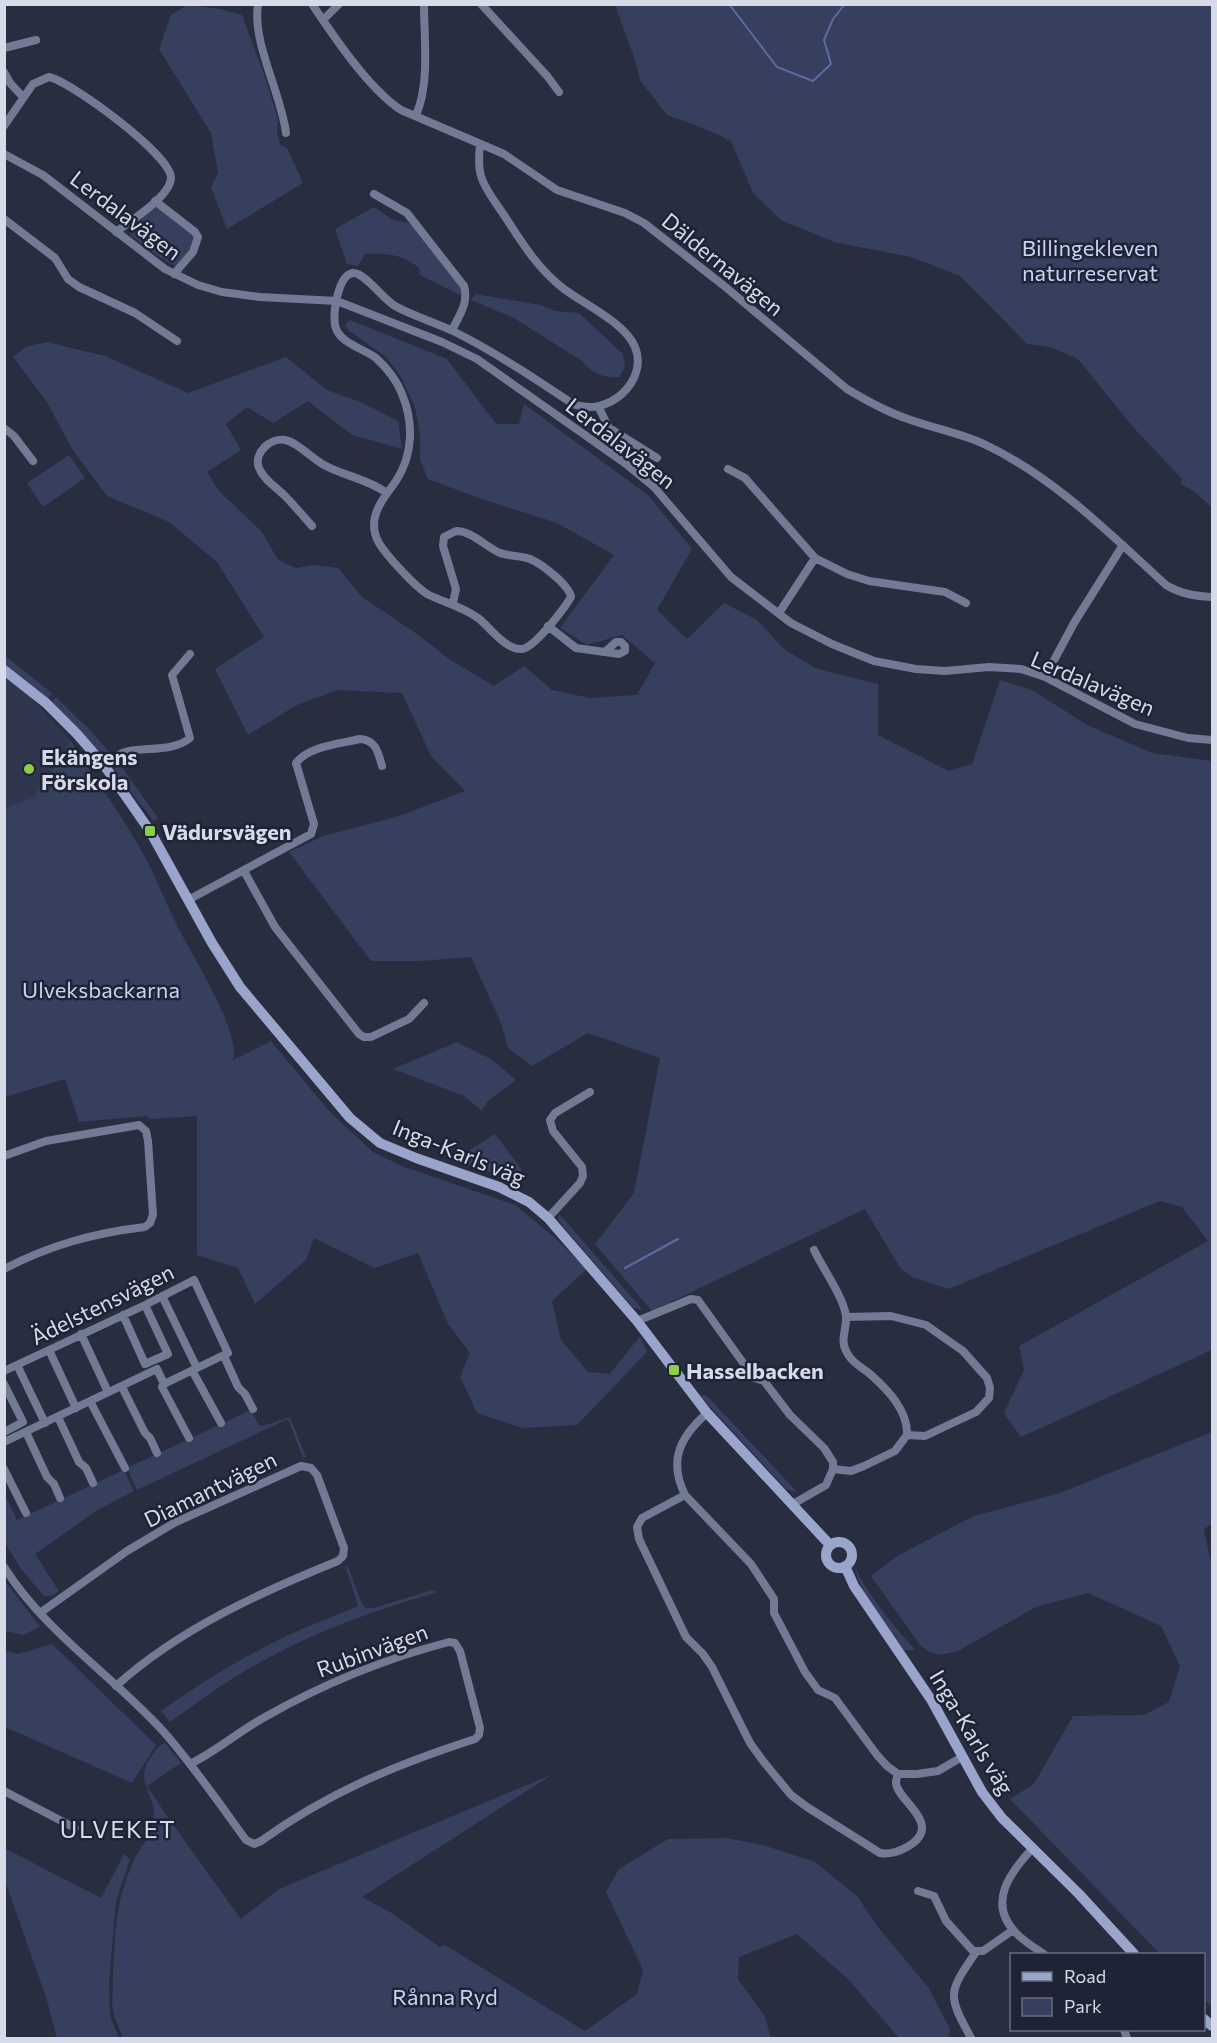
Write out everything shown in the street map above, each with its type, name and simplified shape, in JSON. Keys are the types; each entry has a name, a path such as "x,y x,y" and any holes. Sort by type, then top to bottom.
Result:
{"street":[{"path":"258,4 257,24 260,40 284,116 286,133"},
{"name":"Däldernavägen","path":"312,4 379,92 401,110 504,154 557,190 625,213 644,223 723,285 847,389 909,420 964,435 1012,458 1061,492 1166,585 1177,592 1212,597"},
{"path":"323,20 339,4"},
{"path":"416,115 423,87 424,4"},
{"path":"481,4 559,92"},
{"path":"4,48 36,40"},
{"path":"4,72 10,83 23,97"},
{"path":"4,126 33,84 49,77 69,85 94,102 156,153 170,169 170,183 155,201 116,232"},
{"path":"453,603 456,589 443,546 444,537 447,534 461,531 500,553 528,558 565,586 570,591 571,597 532,644 523,649 516,648 509,645 477,617 453,603 428,594 379,543 374,525 376,514 397,479 409,448 410,434 406,406 398,386 376,359 341,337 337,331 335,323 337,301 341,282 345,276 353,273 361,274 393,305 452,330 488,349 573,404 583,408 599,408 623,393 637,369 638,358 635,346 618,326 558,285 535,262 487,190 480,167 480,144"},
{"name":"Lerdalavägen","path":"4,154 43,175 174,274 198,285 222,292 260,297 337,301 442,342 477,359 626,464 654,488 731,577 791,623 832,644 874,661 916,669 945,671 988,667 1021,669 1045,677 1135,724 1188,738 1212,740"},
{"path":"374,194 406,213 464,286 465,303 452,330"},
{"path":"155,201 195,232 198,237 193,252 174,274"},
{"path":"4,219 55,258 68,279 79,287 135,313 177,341"},
{"path":"599,408 609,428 657,458"},
{"path":"4,428 14,435 33,461"},
{"path":"312,526 260,471 258,458 270,443 285,440 292,442 323,465 344,475 368,482 387,493"},
{"path":"728,469 745,478 814,558 868,581 945,592 966,603"},
{"path":"1045,677 1074,624 1123,545"},
{"path":"779,613 814,558"},
{"path":"548,626 576,648 606,651"},
{"path":"104,765 128,751 161,748 185,742 190,738 172,675 190,654"},
{"name":"Inga-Karls väg","path":"4,670 46,703 104,765 139,813 212,943 240,987 350,1118 380,1143 399,1152 499,1186 529,1202 548,1218 638,1321 707,1413 830,1545"},
{"path":"188,900 306,837 313,830 312,815 297,771 296,763 302,756 311,751 360,738 372,742 378,750 382,766"},
{"path":"244,871 275,927 359,1034 371,1037 409,1019 424,1004"},
{"path":"548,1218 580,1183 583,1176 582,1167 553,1131 550,1120 555,1113 590,1092"},
{"path":"4,1156 46,1141 121,1126 139,1125 146,1131 148,1141 153,1215 150,1223 145,1227 113,1230 63,1243 4,1269"},
{"path":"814,1250 839,1298 846,1317 844,1346 852,1360 877,1381 900,1408 905,1418 907,1435 895,1451 859,1469 851,1471 833,1469"},
{"name":"Ädelstensvägen","path":"4,1371 194,1280 228,1353 224,1356"},
{"path":"162,1296 220,1423"},
{"path":"638,1321 691,1299 698,1300 754,1378 764,1381 790,1415 824,1448 833,1461 833,1469 826,1485 793,1504"},
{"path":"123,1316 145,1364 168,1354 145,1305"},
{"path":"846,1317 891,1316 926,1325 963,1351 987,1378 990,1388 988,1398 976,1412 925,1436 907,1435"},
{"path":"81,1334 108,1392"},
{"path":"49,1350 76,1408"},
{"path":"164,1384 224,1356 238,1387 245,1394 253,1409"},
{"path":"154,1360 164,1384 162,1387 189,1438"},
{"path":"17,1365 45,1423"},
{"path":"4,1442 158,1369"},
{"path":"4,1384 23,1422 8,1430 16,1436"},
{"path":"122,1387 157,1453"},
{"path":"90,1401 125,1468"},
{"path":"707,1413 691,1428 680,1446 676,1466 679,1483 685,1495 751,1564 763,1581 774,1599 774,1613 805,1672 818,1690 835,1698 877,1755 898,1774 938,1771 962,1757"},
{"path":"58,1417 93,1483"},
{"path":"26,1432 47,1477 54,1484 60,1498"},
{"name":"Diamantvägen","path":"40,1613 127,1551 174,1523 301,1466 311,1468 317,1475 344,1548 343,1556 338,1561 276,1587 222,1614 171,1645 116,1686"},
{"path":"4,1469 26,1514"},
{"path":"685,1495 642,1518 637,1527 639,1539 686,1637 704,1654 750,1743 763,1761 791,1795 880,1853 887,1854 910,1845 917,1839 921,1828 920,1818 896,1784 898,1774"},
{"path":"841,1542 848,1545 852,1553 851,1560 845,1566 834,1567 828,1563 826,1550 830,1545 841,1542"},
{"name":"Inga-Karls väg","path":"845,1566 854,1586 932,1701 982,1792 1002,1818 1079,1894 1133,1953"},
{"path":"4,1567 40,1613 163,1731 190,1764"},
{"name":"Rubinvägen","path":"449,1642 455,1643 460,1651 480,1728 479,1735 475,1739 395,1766 351,1786 254,1844 246,1840 190,1764 262,1718 333,1682 384,1661 449,1642"},
{"path":"4,1791 75,1828"},
{"path":"1033,1848 1014,1868 1003,1892 1004,1911 1013,1930 1043,1953"},
{"path":"918,1891 934,1896 946,1921 970,1949 976,1952 983,1950 1013,1930"},
{"path":"971,2038 954,2005 953,1991 976,1952"}],"shaded area":[{"name":"Ekängens Förskola","path":"5,677 28,694 71,741 34,797 5,808"}],"green space":[{"path":"187,5 220,9 242,15 278,119 277,132 280,144 287,148 303,183 227,229 211,187 218,173 211,133 159,49 171,15"},
{"name":"Billingekleven naturreservat","path":"615,5 1212,5 1212,508 1194,491 1181,484 1182,479 1133,427 1078,359 1050,347 1027,344 960,276 911,257 834,242 781,220 753,193 731,141 667,115 640,80"},
{"path":"156,207 195,236 191,250 176,267 130,235 132,224"},
{"path":"374,207 393,220 410,223 459,286 462,292 460,295 420,275 419,268 400,257 387,254 365,254 358,266 347,264 335,229"},
{"path":"475,294 540,305 555,311 579,313 623,354 625,366 620,377 609,377 594,372 582,361 514,318 471,300"},
{"path":"350,320 447,359 496,424 519,424 524,404 648,495 692,549 657,610 687,639 724,603 757,620 784,649 815,668 878,684 878,735 949,771 972,764 1000,680 1032,690 1087,725 1152,753 1212,761 1212,1350 1021,1437 1004,1413 1024,1370 1019,1346 1208,1241 1182,1207 1160,1201 949,1289 914,1278 900,1268 865,1209 652,1311 595,1244 634,1193 660,1058 588,1033 532,1066 508,1048 501,1023 471,957 421,961 371,961 289,852 323,836 399,816 465,791 431,756 402,693 337,690 297,705 248,735 215,669 264,637 217,562 169,522 107,496 72,449 47,402 13,357 26,347 47,342 105,356 188,393 286,357 327,390 363,403 398,421 402,449 352,435 308,401 273,423 247,407 226,424 241,450 207,472 219,491 262,532 278,560 296,568 315,565 338,568 362,597 449,659 494,686 524,666 552,690 590,698 637,695 655,663 622,635 587,645 560,628 614,555 557,523 428,479 420,459 420,434 415,407 401,377 386,357 348,330 345,325"},
{"path":"69,455 85,478 43,507 27,483"},
{"path":"4,655 53,694 48,698 5,664"},
{"path":"56,697 90,730 110,753 108,755 100,752 52,702"},
{"name":"Ulveksbackarna","path":"71,741 128,827 149,865 174,919 222,1010 234,1047 233,1060 271,1041 330,1112 373,1152 402,1166 515,1205 554,1237 587,1269 552,1301 561,1340 588,1372 610,1374 640,1336 647,1352 577,1425 522,1428 477,1413 460,1377 470,1353 448,1324 418,1253 375,1268 314,1238 306,1260 255,1304 238,1268 197,1255 197,1116 152,1119 145,1116 79,1122 65,1079 5,1097 5,808 34,797"},
{"path":"118,762 158,818 154,821 117,775 115,768"},
{"path":"457,1042 491,1059 516,1080 488,1101 482,1111 464,1096 393,1069"},
{"path":"495,1134 522,1170 514,1180 449,1158 462,1155"},
{"path":"559,1214 643,1310 633,1308 562,1225 558,1218"},
{"path":"704,1395 798,1493 786,1489 700,1396"},
{"path":"251,1410 259,1425 263,1426 290,1417 306,1457 303,1458 288,1419 137,1490 127,1468"},
{"path":"1212,1432 1212,1524 1204,1529 1212,1563 1212,2008 1205,2000 1205,1953 1159,1953 1010,1799 1034,1784 1073,1716 1144,1715 1169,1702 1180,1666 1161,1626 1088,1593 1036,1607 958,1651 939,1655 929,1652 920,1645 871,1576 897,1556 974,1516 1060,1493"},
{"path":"124,1470 134,1491 96,1511 35,1554 59,1591 52,1596 44,1596 21,1569 5,1543 4,1493 17,1520"},
{"path":"345,1565 348,1567 362,1604 366,1608 374,1608 432,1590 438,1592 352,1620 310,1637 231,1679 170,1722 161,1711 207,1680 272,1643 358,1606"},
{"path":"856,1568 883,1611 916,1650 904,1650 891,1633 861,1586"},
{"path":"5,1581 40,1627 23,1635 5,1631"},
{"path":"52,1644 156,1745 132,1783 5,1727 5,1651 18,1654"},
{"name":"Rånna Ryd","path":"165,1743 181,1763 147,1786 241,1919 279,1889 553,1774 362,1897 390,1912 440,1947 445,1945 585,2031 637,1994 643,1970 606,1892 619,1869 668,1839 727,1838 766,1846 815,1862 857,1896 878,1927 928,1987 950,2029 948,2038 899,2038 848,1979 797,1934 739,1957 738,1979 765,2017 771,2038 123,2038 112,2004 117,1918 128,1875 153,1821 154,1812 145,1782 144,1774 146,1765 156,1750"},
{"path":"4,1848 101,1898 124,1854 130,1859 116,1901 109,1983 110,2016 119,2038 57,2038 46,1997 5,1881"}],"waterway":[{"path":"729,4 777,67 813,81 831,64 824,40 833,19 845,4"},
{"path":"625,1268 678,1239"}],"place":[{"name":"Ekängens Förskola","path":"29,769"},
{"name":"Vädursvägen","path":"150,831"},
{"name":"Hasselbacken","path":"674,1370"}],"district":[{"name":"ULVEKET","path":"118,1828"}]}
